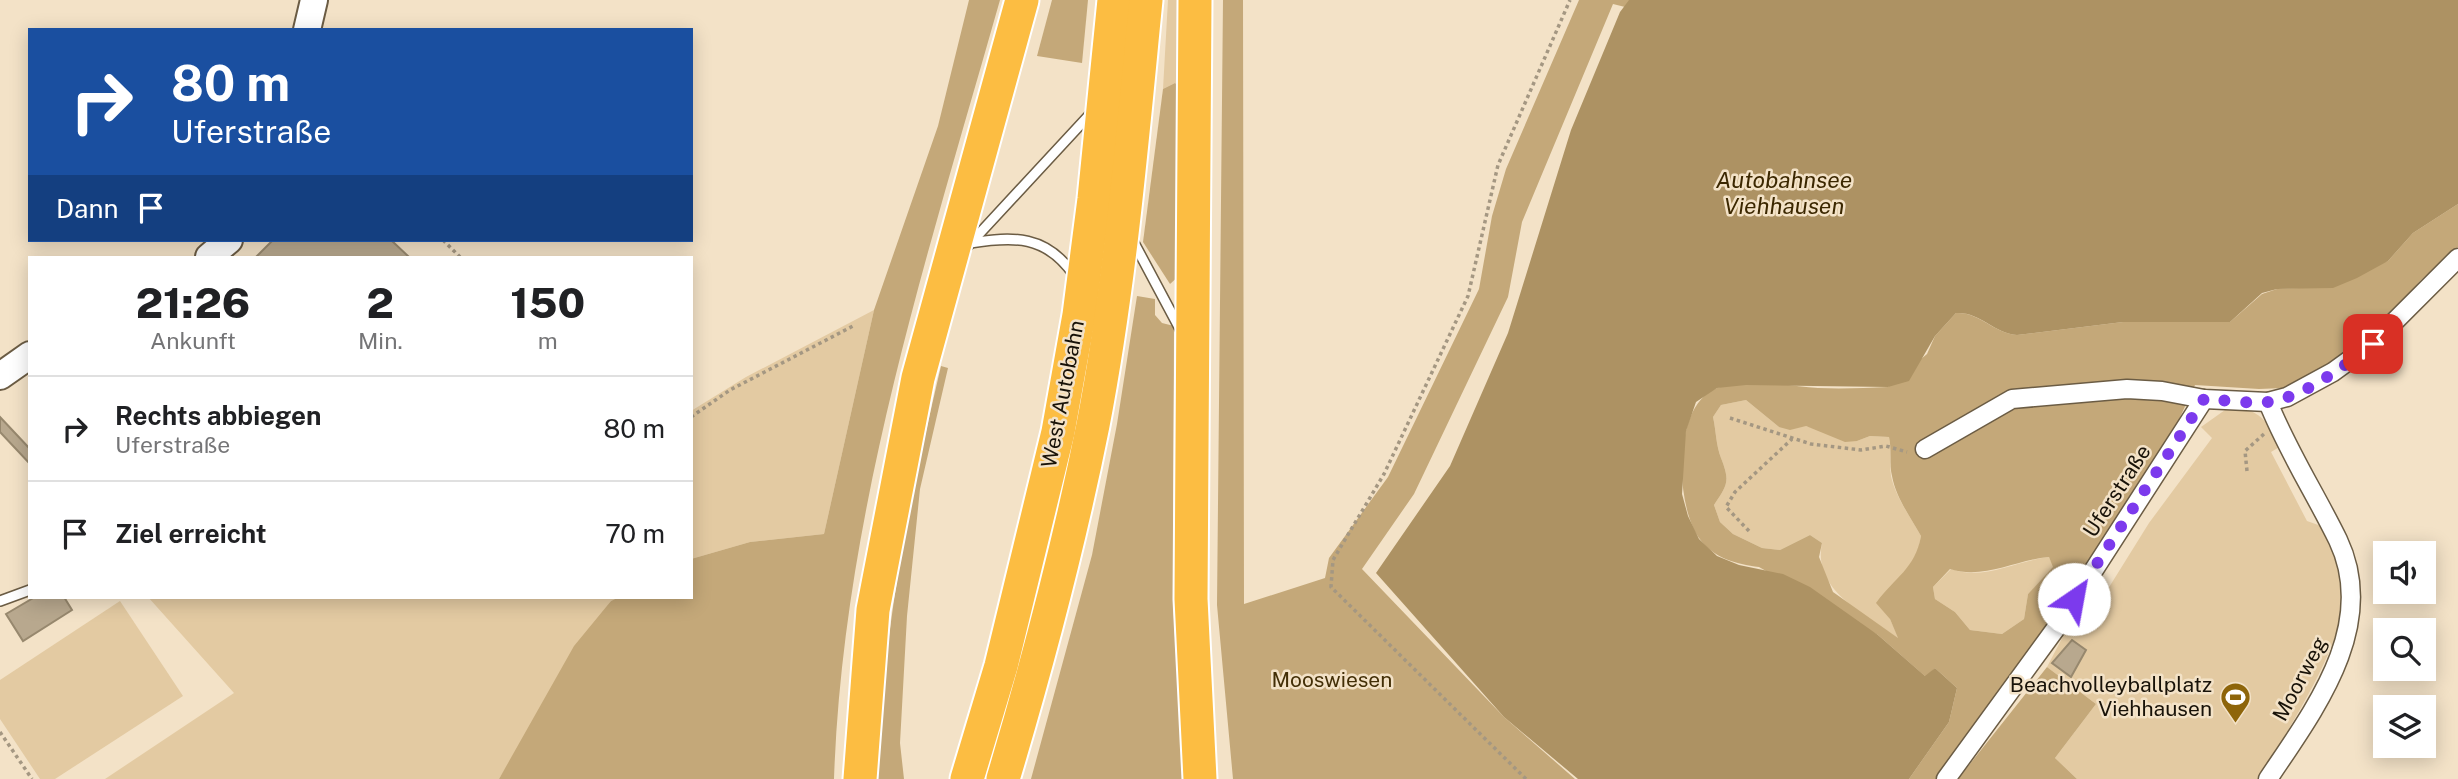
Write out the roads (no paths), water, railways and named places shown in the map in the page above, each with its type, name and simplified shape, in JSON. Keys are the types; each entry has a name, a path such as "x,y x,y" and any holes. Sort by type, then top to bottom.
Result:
{"highway":[{"path":"860,779 873,610 918,378 1022,0"},
{"name":"West Autobahn","path":"967,779 1001,666 1058,432 1081,296 1114,0"},
{"name":"West Autobahn","path":"1003,779 1066,549 1093,423 1123,223 1146,0"},
{"path":"1195,0 1191,599 1200,779"}],"street":[{"path":"307,28 314,0"},
{"path":"210,256 227,242"},
{"path":"1925,449 2012,399 2127,389 2162,391 2204,399 2268,402 2298,392 2373,344 2458,258"},
{"path":"0,376 28,356"},
{"name":"Uferstraße","path":"1946,779 2059,624 2204,399"},
{"name":"Moorweg","path":"2268,402 2280,431 2341,548 2351,583 2352,615 2350,629 2336,664 2301,730 2268,779"}],"lane":[{"path":"949,269 1104,99"},
{"path":"1123,223 1192,351"},
{"path":"970,243 1005,238 1040,243 1062,258 1077,280 1081,296"},
{"path":"0,601 28,591"}],"water":[{"name":"Autobahnsee Viehhausen","path":"1629,0 2458,0 2458,204 2413,233 2388,261 2357,278 2333,288 2277,289 2262,293 2230,322 2123,322 2017,335 2001,331 1973,316 1956,313 1935,336 1909,381 1888,387 1746,385 1717,388 1696,402 1686,431 1682,494 1688,516 1699,539 1717,556 1739,565 1783,574 1810,587 1878,635 1925,676 1935,668 1957,688 1949,722 1909,779 1578,779 1504,717 1376,573 1450,466 1508,333 1571,130 1620,12"}],"place":[{"name":"Beachvolleyballplatz Viehhausen","path":"2235,724"}],"park label":[{"name":"Mooswiesen","path":"1332,680"}]}
